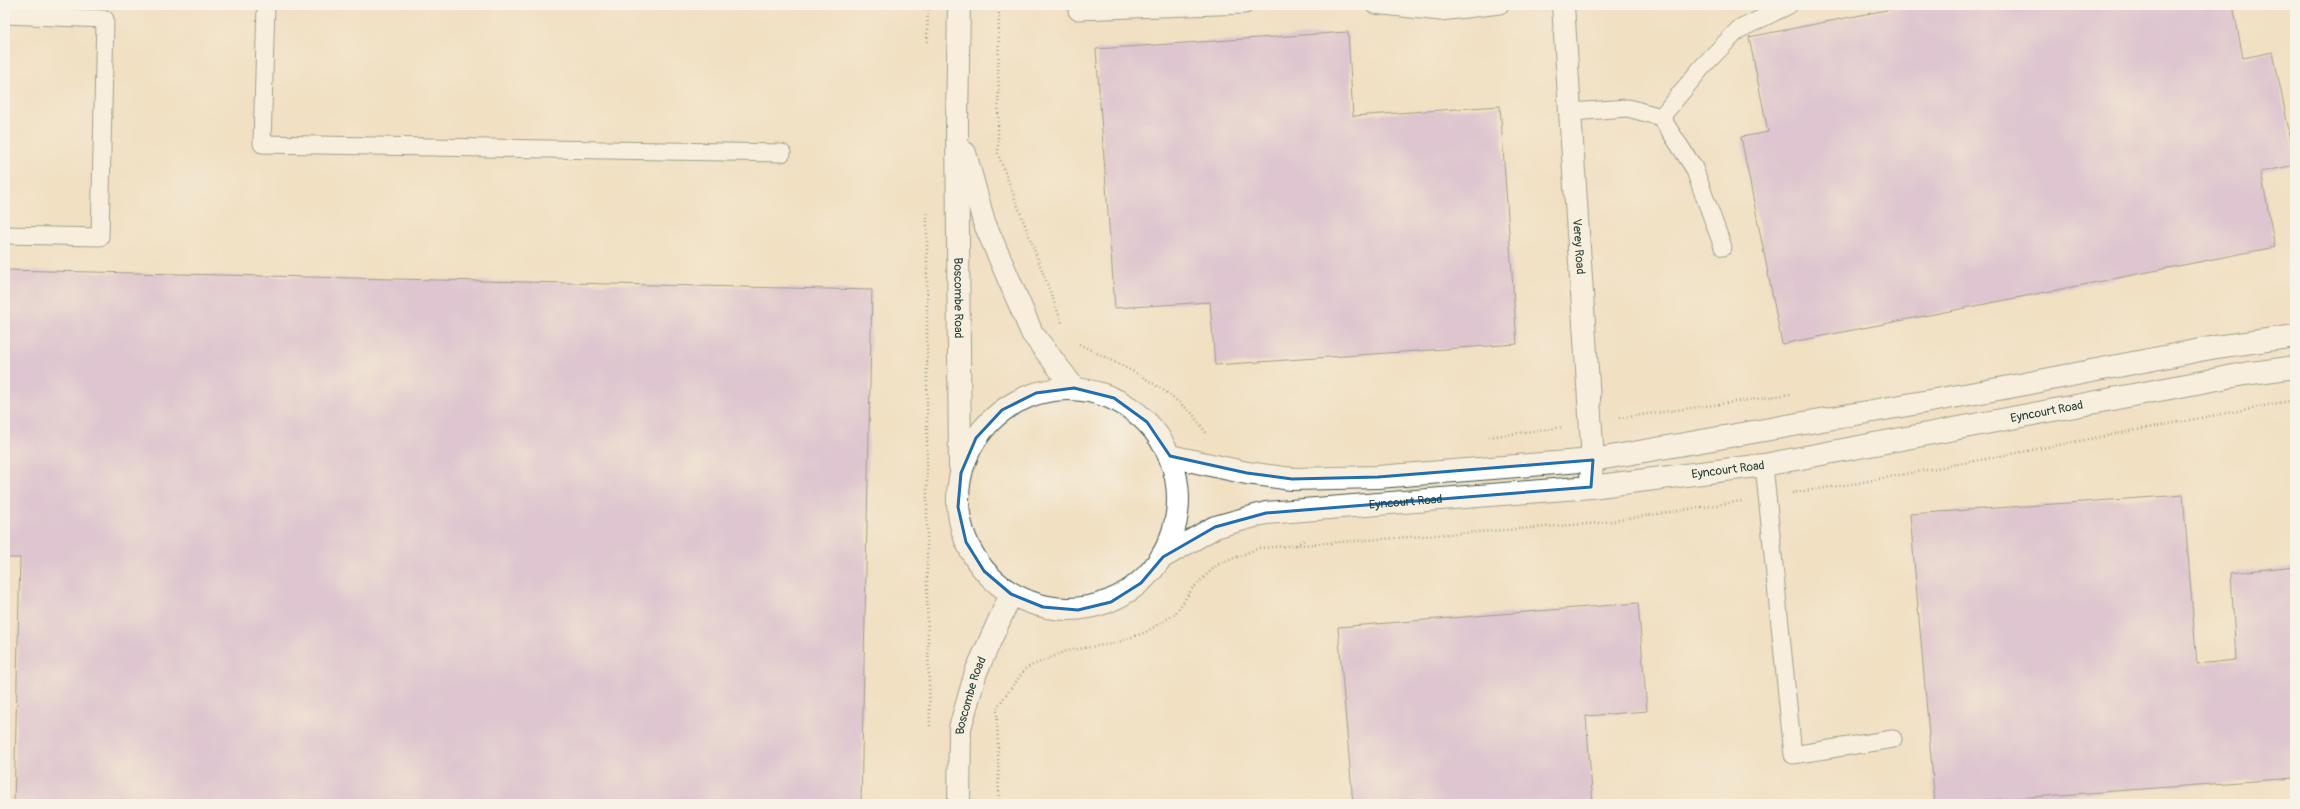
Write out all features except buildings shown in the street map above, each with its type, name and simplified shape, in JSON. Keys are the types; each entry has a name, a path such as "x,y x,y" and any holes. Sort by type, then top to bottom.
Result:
{"street":[{"name":"Boscombe Road","path":"959,5 957,122 961,473"},
{"name":"Verey Road","path":"1564,5 1591,423 1593,460 1591,488"},
{"name":"Boscombe Road","path":"957,122 984,222 1032,333 1074,388"},
{"path":"1170,456 1247,473 1292,479 1378,477 1593,460 2004,388 2216,347 2295,336"},
{"name":"Eyncourt Road","path":"1163,557 1215,527 1266,513 1591,488 1764,465 2244,374 2295,367"},
{"path":"1074,388 1114,398 1147,422 1170,456 1179,490 1176,524 1163,557 1141,583 1111,602 1078,610 1043,607 1011,594 984,571 966,542 958,507 961,473 976,438 1002,410 1036,393 1074,388"},
{"name":"Boscombe Road","path":"959,804 960,728 976,672 1011,594"}],"lane":[{"path":"266,5 262,144 782,154"},
{"path":"1077,11 1246,5"},
{"path":"1374,5 1440,12 1500,5"},
{"path":"1662,117 1703,66 1738,30 1789,5"},
{"path":"5,15 105,19 100,237 5,235"},
{"path":"1571,112 1628,108 1662,117 1694,168 1723,247"},
{"path":"1764,465 1793,755 1893,739"}],"path":[{"path":"928,5 928,45"},
{"path":"999,5 998,154 1063,324"},
{"path":"927,211 927,597 930,732"},
{"path":"1076,340 1080,345 1140,375 1166,392 1192,413 1206,434 1212,437"},
{"path":"1482,438 1792,394"},
{"path":"999,804 997,707 1026,668 1066,651 1116,643 1146,632 1175,614 1192,589 1217,565 1259,548 1295,545"}],"highlighted area":[{"path":"1074,388 1114,398 1147,422 1170,456 1247,473 1292,479 1378,477 1593,460 1591,487 1266,513 1215,527 1163,557 1141,583 1111,602 1078,610 1043,607 1011,594 984,571 966,542 958,507 961,473 976,438 1002,410 1036,393"}]}
